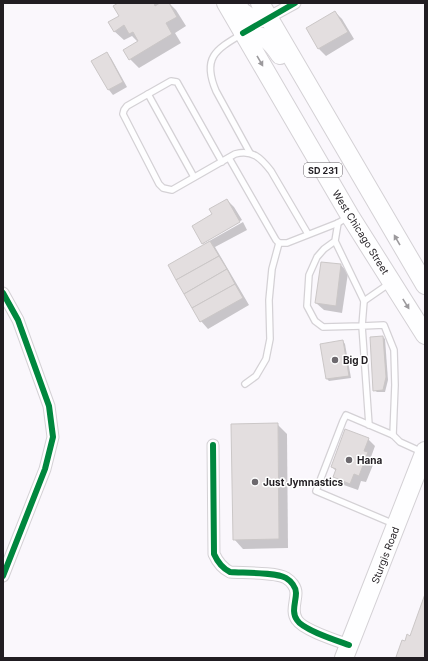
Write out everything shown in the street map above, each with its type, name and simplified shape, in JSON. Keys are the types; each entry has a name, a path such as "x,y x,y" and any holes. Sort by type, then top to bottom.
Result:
{"main road":[{"name":"West Chicago Street","path":"226,3 344,219 392,282 425,335"},
{"path":"237,3 241,11 251,18 264,10"},
{"name":"SD 231","path":"264,10 328,122 425,285"},
{"path":"243,33 256,34 268,38 299,87 328,122"},
{"path":"412,265 425,278"},
{"name":"Sturgis Road","path":"347,652 396,525 422,463"}],"street":[{"path":"243,33 264,10 295,3"},
{"path":"3,293 18,320 49,406 53,437 45,469 3,576"},
{"path":"213,444 214,554 218,563 230,572 286,578 295,586 296,593 294,610 297,621 347,652"}],"lane":[{"path":"243,33 218,50 210,63 210,71 216,91 250,153"},
{"path":"222,162 177,82 171,81 127,106 124,110 123,114 159,184 163,188 172,190 194,177 222,162 229,158 243,152 250,153 264,162 271,171 308,234"},
{"path":"148,94 194,177"},
{"path":"229,158 279,243 287,243 344,219"},
{"path":"344,219 335,241 317,256 314,263 309,275 307,306 315,321 323,327 384,325 394,350 395,385 393,435"},
{"path":"335,241 364,301 362,326 369,425"},
{"path":"245,384 256,376 266,358 270,338 269,300 272,269 279,243"},
{"path":"364,301 392,282"},
{"path":"396,525 316,491 346,415 393,435 422,463"}],"building":[{"path":"118,3 154,3 155,6 160,3 169,3 177,17 166,23 172,34 129,60 123,50 138,41 133,32 129,34 124,25 114,32 108,22 119,16 113,6"},
{"path":"335,11 348,32 318,49 306,28"},
{"path":"107,52 123,82 108,90 91,61"},
{"path":"227,199 240,222 202,244 192,226 212,214 209,209"},
{"path":"210,241 219,256 176,280 168,265"},
{"path":"219,256 227,269 184,294 176,280"},
{"path":"321,262 341,264 336,306 315,303"},
{"path":"227,269 235,284 192,308 184,294"},
{"path":"235,284 243,298 200,322 192,308"},
{"path":"383,336 386,377 383,390 373,391 370,337"},
{"name":"Big D","path":"343,340 349,376 326,379 320,344"},
{"name":"Just Jymnastics","path":"278,423 279,539 233,540 231,424"},
{"name":"Hana","path":"345,429 369,438 364,451 368,452 359,476 354,474 350,484 333,477 336,469 331,467"},
{"path":"425,594 425,658 396,657 402,640 405,641 407,634 410,636"}],"cycle path":[{"path":"243,33 295,3"},
{"path":"3,293 18,320 49,406 53,437 45,469 3,576"},
{"path":"213,445 214,554 219,563 230,572 267,574 286,578 291,582 295,589 294,614 297,620 306,628 349,645"}],"place":[{"name":"Big D","path":"335,360"},
{"name":"Hana","path":"349,460"},
{"name":"Just Jymnastics","path":"255,482"}]}
